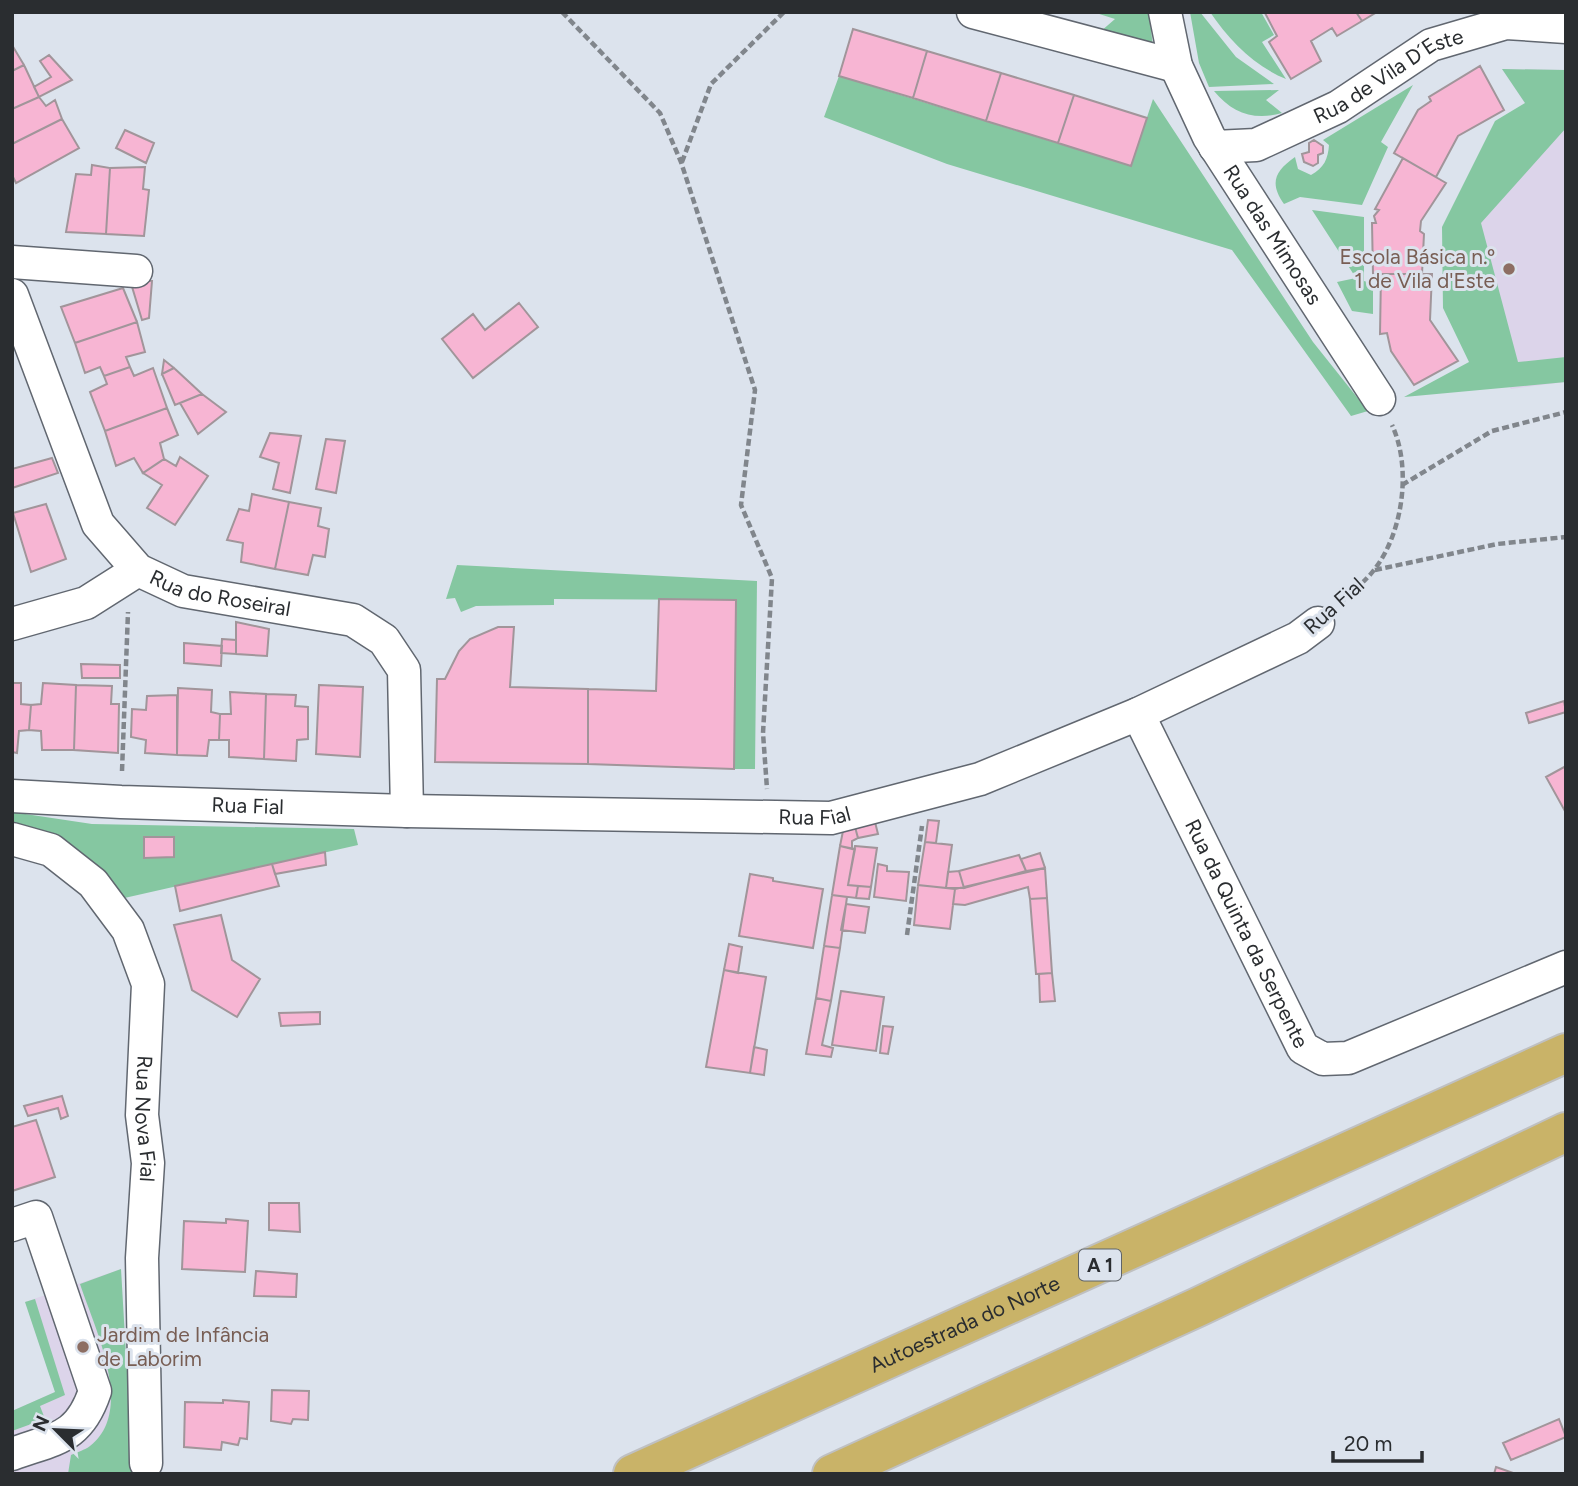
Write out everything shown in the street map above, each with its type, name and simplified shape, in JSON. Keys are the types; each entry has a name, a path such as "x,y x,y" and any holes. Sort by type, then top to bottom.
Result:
{"highway":[{"name":"Autoestrada do Norte","path":"632,1474 1566,1053"},
{"path":"832,1474 1198,1307 1566,1132"}],"street":[{"path":"973,12 1176,66"},
{"name":"Rua das Mimosas","path":"1165,12 1176,66 1215,147 1379,399"},
{"name":"Rua de Vila D´Este","path":"1215,147 1256,145 1338,107 1432,45 1506,23 1566,27"},
{"path":"12,262 136,271"},
{"name":"Rua do Roseiral","path":"14,306 98,524 138,570 183,591 353,620 384,640 404,670 407,811"},
{"path":"12,624 86,603 138,570"},
{"name":"Rua Fial","path":"12,796 407,811 768,814 831,818 980,779 1138,714 1298,638 1318,624"},
{"name":"Rua da Quinta da Serpente","path":"1138,714 1303,1048 1323,1059 1348,1059 1566,967"},
{"name":"Rua Nova Fial","path":"12,839 51,850 93,883 128,930 148,984 142,1115 148,1163 142,1258 146,1463"},
{"path":"12,1225 36,1217 95,1391 87,1415 72,1432 12,1454"}],"path":[{"path":"562,12 660,113 681,162 755,390 741,505 772,578 764,733 768,814"},
{"path":"681,162 711,84 785,12"},
{"name":"Rua Fial","path":"1318,624 1374,570 1395,531 1402,485 1398,438 1379,399"},
{"path":"1402,485 1492,431 1566,412"},
{"path":"1374,570 1497,544 1566,537"},
{"path":"122,776 126,621"},
{"path":"907,935 926,794"}],"shaded area":[{"name":"Escola Básica n.º 1 de Vila d'Este","path":"1502,69 1566,70 1566,382 1511,389 1453,309 1502,134 1532,114"},
{"name":"Jardim de Infância de Laborim","path":"121,1269 133,1474 12,1474 12,1411 55,1392 25,1302"}],"green space":[{"path":"1093,12 1149,12 1153,47 1100,32 1115,19"},
{"path":"1190,12 1200,12 1236,57 1274,84 1209,87 1199,63"},
{"path":"1210,12 1261,12 1274,35 1262,42 1286,79 1263,67 1243,51"},
{"path":"1502,69 1566,70 1566,128 1481,223 1518,362 1566,357 1566,382 1404,397 1469,362 1443,308 1442,227 1495,121 1525,103"},
{"path":"839,76 1131,166 1153,99 1313,342 1368,411 1351,416 1232,250 947,164 824,117"},
{"path":"1413,85 1381,142 1388,147 1362,205 1300,197 1284,204 1279,197 1276,178 1288,162 1295,157 1298,169 1311,175 1322,166 1328,155 1329,145 1323,140"},
{"path":"1279,90 1266,100 1282,113 1262,116 1236,110 1214,91"},
{"path":"1312,210 1364,217 1364,281 1373,284 1373,314 1352,311 1337,282 1356,278"},
{"path":"457,565 757,581 755,769 734,769 736,600 554,599 554,605 476,606 461,612 455,598 446,599"},
{"path":"12,812 92,824 354,829 358,845 120,899 12,826"},
{"path":"121,1269 133,1474 68,1474 71,1455 90,1446 103,1430 110,1412 111,1390 107,1368 80,1284"},
{"path":"35,1299 65,1395 40,1406 45,1419 12,1431 12,1411 55,1392 25,1302"}],"building":[{"path":"1356,12 1362,21 1337,36 1332,28 1311,41 1321,61 1291,79 1269,42 1277,36 1265,13"},
{"path":"1356,12 1377,12 1362,21"},
{"path":"853,29 927,51 913,98 839,76"},
{"path":"12,45 24,65 12,71"},
{"path":"927,51 1001,73 986,121 913,98"},
{"path":"49,55 72,80 39,97 34,87 51,77 40,61"},
{"path":"24,65 39,97 12,109 12,71"},
{"path":"1480,66 1504,110 1458,136 1436,177 1394,153 1418,110 1431,101 1429,97"},
{"path":"1001,73 1074,95 1058,143 986,121"},
{"path":"1074,95 1147,118 1131,166 1058,143"},
{"path":"39,97 46,106 55,100 62,119 12,144 12,109"},
{"path":"62,119 79,148 16,183 12,175 12,144"},
{"path":"125,130 154,143 146,163 116,148"},
{"path":"1314,140 1323,146 1323,153 1318,155 1318,163 1313,166 1304,162 1302,154 1309,152 1309,143"},
{"path":"1403,158 1446,183 1421,221 1420,231 1424,234 1422,274 1373,274 1372,223 1376,223 1374,216 1379,210 1375,209"},
{"path":"92,165 110,168 106,234 66,232 76,174 91,175"},
{"path":"145,167 143,189 149,190 144,236 106,234 110,168"},
{"path":"1381,274 1432,274 1430,320 1458,361 1414,385 1391,351 1387,333 1380,334"},
{"path":"130,280 152,281 149,318 142,320"},
{"path":"123,288 137,322 75,343 61,307"},
{"path":"519,303 538,327 473,378 442,339 473,314 485,330"},
{"path":"137,322 145,352 126,357 130,367 104,376 100,367 85,373 75,343"},
{"path":"164,360 174,368 162,374"},
{"path":"130,367 134,376 153,368 167,408 105,431 90,392 107,384 104,376"},
{"path":"174,368 202,394 175,405 162,374"},
{"path":"202,394 226,412 198,434 180,403"},
{"path":"167,408 178,435 160,443 164,459 143,473 134,458 116,466 105,431"},
{"path":"270,433 301,436 290,493 273,489 279,463 260,457"},
{"path":"326,439 345,441 336,493 316,489"},
{"path":"180,457 208,476 175,525 147,508 162,485 143,473 164,459 176,466"},
{"path":"52,458 58,473 12,488 12,469"},
{"path":"252,494 289,502 275,569 241,562 243,543 227,540 239,509 249,511"},
{"path":"289,502 321,508 318,526 329,529 325,557 313,555 308,575 275,569"},
{"path":"46,504 66,559 31,572 13,513"},
{"path":"659,599 736,600 734,769 588,764 588,689 656,691"},
{"path":"236,622 269,629 267,656 236,654"},
{"path":"498,627 514,627 510,687 588,689 588,764 435,762 437,679 445,679 459,651 470,639"},
{"path":"222,639 236,640 236,654 221,653"},
{"path":"184,643 222,646 221,666 184,663"},
{"path":"81,664 120,665 120,678 82,678"},
{"path":"12,683 21,683 21,704 31,705 29,730 19,731 17,753 12,752"},
{"path":"43,683 76,685 74,750 42,750 41,731 29,730 31,705 41,704"},
{"path":"76,685 112,686 111,704 119,704 118,753 74,750"},
{"path":"319,685 363,687 360,757 316,754"},
{"path":"178,688 212,690 211,712 220,714 219,740 209,740 207,756 177,755"},
{"path":"230,692 266,694 264,759 229,757 229,740 219,740 220,714 231,714"},
{"path":"266,694 296,695 295,706 308,707 308,739 297,740 296,761 264,759"},
{"path":"177,695 177,755 145,753 146,740 131,737 132,709 146,710 147,696"},
{"path":"1564,701 1566,712 1529,723 1526,713"},
{"path":"1566,766 1566,813 1546,777"},
{"path":"928,820 939,821 936,843 925,842"},
{"path":"875,822 878,834 858,838 855,827"},
{"path":"855,827 858,838 852,841 852,849 840,846 843,831"},
{"path":"144,837 174,837 174,857 144,858"},
{"path":"925,842 952,845 946,888 918,885"},
{"path":"840,846 855,849 848,885 858,886 856,898 832,895"},
{"path":"855,846 877,848 871,887 848,885"},
{"path":"325,852 326,865 275,874 272,864"},
{"path":"1040,853 1045,868 1026,871 1021,859"},
{"path":"1019,855 1026,871 964,888 959,871"},
{"path":"272,864 279,886 180,911 175,886"},
{"path":"878,864 887,866 887,871 909,872 906,901 874,897"},
{"path":"1045,868 1047,898 1030,899 1028,887 965,905 953,904 955,889"},
{"path":"959,871 964,888 946,888 948,872"},
{"path":"750,874 773,878 773,881 823,889 813,948 739,936"},
{"path":"918,885 955,889 950,929 914,925"},
{"path":"858,886 871,887 869,899 856,898"},
{"path":"832,895 847,897 840,948 824,946"},
{"path":"1047,898 1052,973 1036,974 1030,899"},
{"path":"846,904 869,907 865,933 841,930"},
{"path":"221,915 232,960 260,979 237,1017 192,990 174,925"},
{"path":"729,944 742,947 738,973 724,970"},
{"path":"824,946 840,948 831,1001 816,998"},
{"path":"724,970 766,977 750,1073 706,1067"},
{"path":"1052,973 1055,1001 1040,1002 1039,974"},
{"path":"841,991 884,997 876,1051 832,1045"},
{"path":"816,998 831,1001 822,1045 833,1048 831,1057 806,1054"},
{"path":"320,1012 320,1024 281,1026 279,1013"},
{"path":"883,1026 893,1027 888,1054 880,1053"},
{"path":"754,1047 767,1050 764,1075 750,1073"},
{"path":"62,1096 68,1116 61,1119 58,1108 28,1116 24,1106"},
{"path":"36,1120 55,1177 12,1191 12,1127"},
{"path":"269,1203 299,1203 300,1232 269,1230"},
{"path":"226,1219 248,1221 245,1272 182,1269 184,1221 226,1223"},
{"path":"256,1271 297,1274 296,1297 254,1296"},
{"path":"272,1390 309,1391 308,1420 293,1419 291,1424 271,1421"},
{"path":"223,1400 249,1402 247,1439 240,1438 238,1445 222,1442 221,1450 184,1447 185,1402 223,1403"},
{"path":"1559,1419 1566,1437 1511,1460 1503,1443"},
{"path":"1496,1467 1516,1474 1494,1474"}],"place":[{"name":"Escola Básica n.º 1 de Vila d'Este","path":"1509,269"},
{"name":"Jardim de Infância de Laborim","path":"83,1347"}]}
